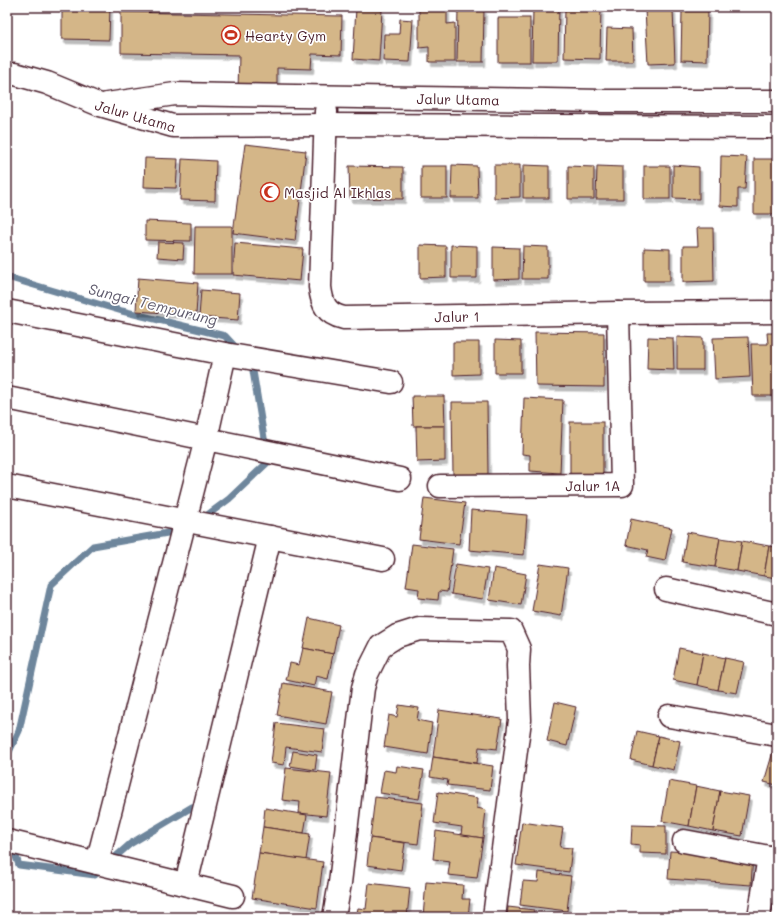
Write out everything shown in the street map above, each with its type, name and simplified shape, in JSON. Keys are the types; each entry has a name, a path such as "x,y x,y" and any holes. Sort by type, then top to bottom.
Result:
{"street":[{"path":"7,74 15,74 47,83 100,105"},
{"name":"Jalur Utama","path":"100,105 175,94 603,101 777,101"},
{"name":"Jalur 1","path":"326,97 320,288 322,302 336,317 777,312"},
{"path":"602,126 603,101"},
{"name":"Jalur Utama","path":"100,105 172,126 326,125 777,127"},
{"path":"7,311 225,354 391,382"},
{"name":"Jalur 1A","path":"440,486 622,485 618,313"},
{"path":"97,863 206,439 225,354"},
{"path":"7,398 400,479"},
{"path":"7,486 383,559"},
{"path":"186,884 270,537"},
{"path":"666,590 777,614"},
{"path":"334,917 340,883 363,688 367,674 381,646 397,636 419,629 511,631 519,650 518,666 520,720 494,917"},
{"path":"670,716 777,735"},
{"path":"7,840 234,896"},
{"path":"684,841 773,859 759,917"}],"building":[{"path":"62,7 110,7 109,40 62,39"},
{"path":"533,7 559,7 558,61 532,61"},
{"path":"565,7 601,7 600,59 564,58"},
{"path":"356,8 382,10 379,61 353,59"},
{"path":"458,8 484,9 483,62 457,62"},
{"path":"419,9 447,9 447,24 455,23 455,62 429,62 429,47 419,48"},
{"path":"673,9 675,63 648,64 645,10"},
{"path":"682,11 708,11 707,61 681,60"},
{"name":"Hearty Gym","path":"121,12 342,16 341,55 312,54 311,69 277,68 277,89 238,89 239,55 121,53"},
{"path":"498,18 530,18 530,62 498,62"},
{"path":"400,19 413,20 410,62 383,61 384,34 399,34"},
{"path":"607,28 632,29 633,61 606,61"},
{"name":"Masjid Al Ikhlas","path":"245,144 306,151 295,241 233,233"},
{"path":"721,156 747,157 745,189 738,189 738,207 720,206"},
{"path":"145,158 178,159 176,188 144,187"},
{"path":"182,159 216,161 215,201 180,200"},
{"path":"754,159 777,159 777,214 754,214"},
{"path":"452,165 477,166 478,198 451,198"},
{"path":"494,165 520,165 520,197 494,198"},
{"path":"523,165 549,166 549,198 523,198"},
{"path":"673,165 699,167 699,199 673,198"},
{"path":"349,166 403,167 403,199 350,198"},
{"path":"421,166 447,166 447,198 421,198"},
{"path":"568,166 594,167 594,199 568,199"},
{"path":"597,166 623,167 623,199 596,199"},
{"path":"644,166 670,166 670,199 644,199"},
{"path":"145,221 191,223 191,241 145,240"},
{"path":"195,226 232,226 232,274 194,274"},
{"path":"697,228 713,228 714,281 683,282 683,246 698,246"},
{"path":"158,242 184,243 183,259 157,257"},
{"path":"235,243 303,249 300,281 233,275"},
{"path":"420,245 446,246 446,277 420,278"},
{"path":"451,245 477,246 477,278 451,278"},
{"path":"523,246 548,247 548,279 522,279"},
{"path":"493,247 519,248 519,279 493,280"},
{"path":"644,248 670,249 670,281 644,281"},
{"path":"138,278 198,283 196,315 136,311"},
{"path":"201,290 240,293 238,320 199,317"},
{"path":"535,332 604,333 604,387 536,386"},
{"path":"767,333 777,333 777,396 753,396 751,344 768,344"},
{"path":"648,337 673,338 674,370 647,369"},
{"path":"677,337 703,338 703,370 677,370"},
{"path":"748,337 750,377 715,379 713,338"},
{"path":"495,340 521,341 521,373 495,373"},
{"path":"453,342 479,342 479,374 453,375"},
{"path":"412,396 444,396 445,426 413,426"},
{"path":"524,398 563,400 560,473 530,471 530,455 522,454"},
{"path":"452,402 487,402 488,474 453,475"},
{"path":"570,422 603,422 603,476 570,476"},
{"path":"416,426 445,426 445,461 417,462"},
{"path":"424,498 465,503 459,544 419,539"},
{"path":"471,510 527,515 524,555 469,550"},
{"path":"631,519 672,528 665,561 646,557 648,550 626,545"},
{"path":"687,532 720,538 715,567 682,562"},
{"path":"720,538 742,541 737,571 715,567"},
{"path":"742,541 769,546 764,576 737,571"},
{"path":"412,544 453,549 447,592 439,591 438,600 418,598 419,589 406,587"},
{"path":"769,546 777,547 777,578 764,576"},
{"path":"456,564 488,569 483,599 451,594"},
{"path":"540,564 568,568 561,616 532,611"},
{"path":"494,568 526,574 521,605 489,600"},
{"path":"309,618 339,625 333,654 303,648"},
{"path":"303,648 333,654 328,679 316,676 314,686 286,680 290,663 299,665"},
{"path":"679,648 703,653 697,685 673,680"},
{"path":"703,653 725,658 718,690 697,685"},
{"path":"725,658 744,662 737,693 718,690"},
{"path":"283,683 332,692 326,724 277,715"},
{"path":"555,702 576,707 567,746 547,741"},
{"path":"399,705 419,708 417,720 432,723 428,754 384,747 389,715 397,717"},
{"path":"439,710 502,719 497,749 479,747 477,763 433,757"},
{"path":"276,723 325,729 322,752 286,747 284,765 271,763"},
{"path":"637,731 659,736 652,765 631,760"},
{"path":"659,736 680,741 674,770 652,765"},
{"path":"775,745 777,746 777,785 764,782"},
{"path":"293,751 317,755 315,770 290,766"},
{"path":"433,757 493,766 490,790 447,785 448,780 430,777"},
{"path":"397,766 424,770 419,799 380,793 384,770 396,772"},
{"path":"286,768 331,773 326,816 299,813 300,802 282,800"},
{"path":"669,781 696,786 689,826 662,821"},
{"path":"696,786 720,791 713,831 689,826"},
{"path":"720,791 749,796 742,836 713,831"},
{"path":"438,792 478,798 477,808 486,810 483,838 461,835 462,827 434,823"},
{"path":"375,797 423,803 418,844 370,838"},
{"path":"265,808 307,815 304,833 263,827"},
{"path":"522,822 563,828 560,847 572,848 569,872 516,865"},
{"path":"632,825 666,826 666,854 640,853 640,845 631,844"},
{"path":"263,827 310,834 306,860 259,853"},
{"path":"436,831 483,838 477,878 448,875 450,861 433,859"},
{"path":"370,838 405,843 401,870 367,865"},
{"path":"670,851 753,856 751,885 668,879"},
{"path":"259,853 323,862 317,908 252,898"},
{"path":"539,872 571,876 567,911 520,905 523,881 538,882"},
{"path":"426,882 463,885 462,899 470,899 468,917 423,917"},
{"path":"369,883 410,888 407,917 356,917 358,908 366,909"},
{"path":"508,907 534,910 533,917 507,917"}],"waterway":[{"name":"Sungai Tempurung","path":"7,277 122,311 225,336 238,350"},
{"name":"Sungai Tempurung","path":"202,519 229,499 268,462 252,365 249,362"},
{"name":"Sungai Tempurung","path":"7,756 19,731 51,585 93,546 179,531"},
{"name":"Sungai Tempurung","path":"12,846 19,865 95,875 130,844 192,807"}],"place":[{"name":"Hearty Gym","path":"231,35"},
{"name":"Masjid Al Ikhlas","path":"270,192"}]}
